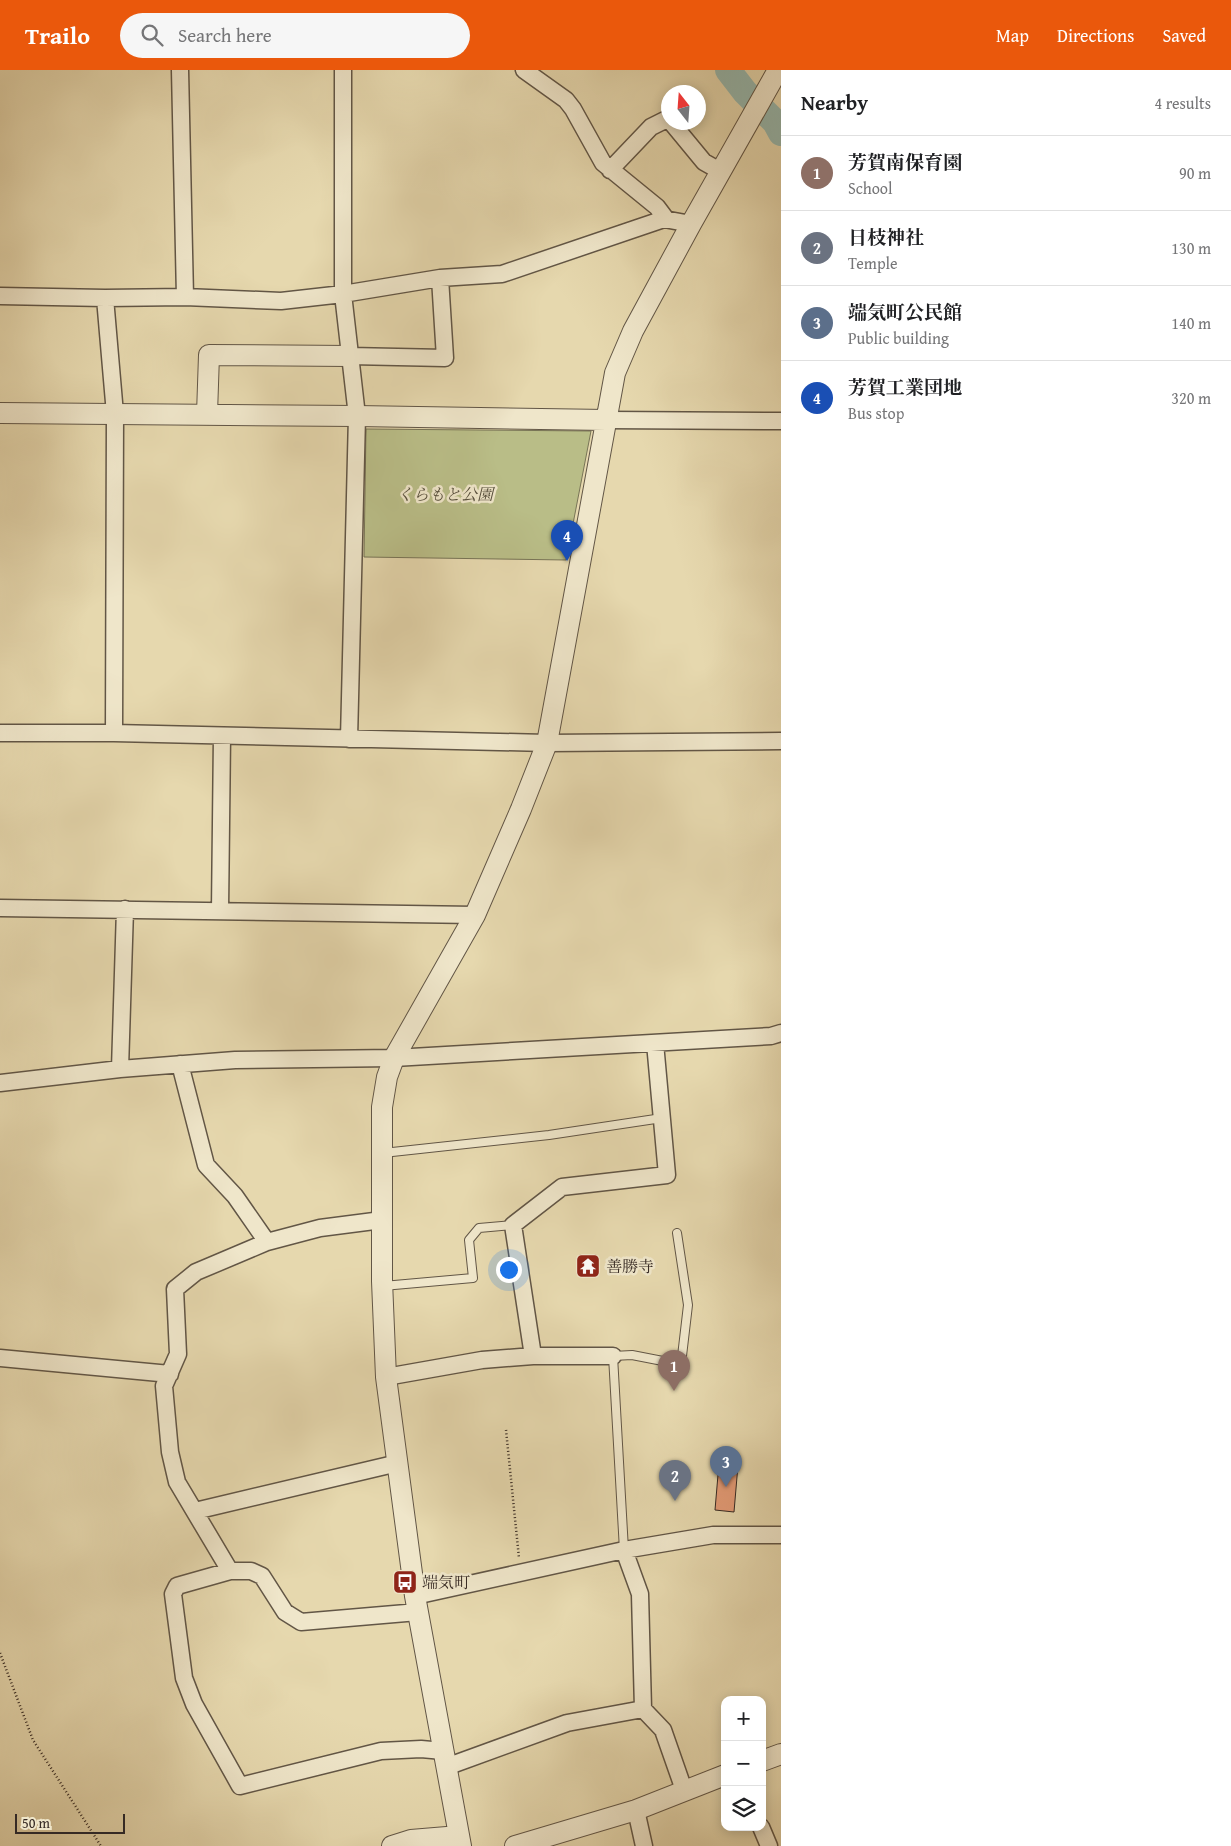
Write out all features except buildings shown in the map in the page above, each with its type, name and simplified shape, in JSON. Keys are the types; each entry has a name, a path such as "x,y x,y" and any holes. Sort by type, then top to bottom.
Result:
{"street":[{"path":"180,70 185,297"},
{"path":"343,70 343,294 357,416 349,739"},
{"path":"524,70 566,100 573,109 602,163 657,207 666,219"},
{"path":"392,1846 411,1840 460,1841 417,1604 386,1377 382,1286 381,1153 382,1107 387,1077 394,1058 474,916 521,810 547,743 615,373 633,332 691,224 774,78"},
{"path":"610,170 651,127 661,121"},
{"path":"677,130 704,162 720,171"},
{"path":"0,296 185,297 281,300 343,294 440,278 502,274 664,219 691,224"},
{"path":"207,414 209,355 445,358 440,278"},
{"path":"105,298 115,414 114,733"},
{"path":"0,412 781,421"},
{"path":"0,733 114,733 547,743 781,741"},
{"path":"220,911 222,736"},
{"path":"0,908 474,916"},
{"path":"120,1069 125,909"},
{"path":"0,1083 120,1069 235,1060 394,1058 771,1036 781,1033"},
{"path":"533,1356 513,1225 562,1187 667,1175 655,1043"},
{"path":"180,1064 206,1165 235,1196 268,1242"},
{"path":"230,1570 177,1482 170,1452 164,1386 178,1354 175,1288 196,1272 268,1242 320,1228 382,1220"},
{"path":"386,1377 482,1360 533,1356 613,1356"},
{"path":"0,1358 170,1374"},
{"path":"196,1511 398,1463"},
{"path":"643,1709 567,1723 444,1759 421,1749 381,1750 240,1786 194,1704 184,1678 173,1594 176,1586 230,1570 251,1571 262,1576 286,1612 301,1622 417,1604 520,1573 624,1550 713,1535 781,1535"},
{"path":"624,1550 640,1594 643,1709 664,1730 684,1790"},
{"path":"766,1760 781,1754"},
{"path":"515,1846 636,1810 721,1776"},
{"path":"636,1810 644,1846"},
{"path":"763,1831 769,1846"}],"lane":[{"path":"381,1153 549,1135 662,1118"},
{"path":"382,1286 473,1278 469,1240 479,1228 513,1225"},
{"path":"624,1550 613,1356 632,1355 673,1363 682,1356 688,1305 677,1233"}],"path":[{"path":"506,1430 520,1573"},
{"path":"0,1653 33,1740 100,1846"}],"green space":[{"name":"くらもと公園","path":"366,429 591,431 566,560 364,557"}],"waterway":[{"path":"728,70 745,92 775,122 781,133"}],"place":[{"name":"芳賀工業団地","path":"567,561"},
{"name":"善勝寺","path":"588,1266"},
{"name":"芳賀南保育園","path":"674,1391"},
{"name":"端気町公民館","path":"726,1487"},
{"name":"日枝神社","path":"675,1501"},
{"name":"端気町","path":"405,1582"}]}
